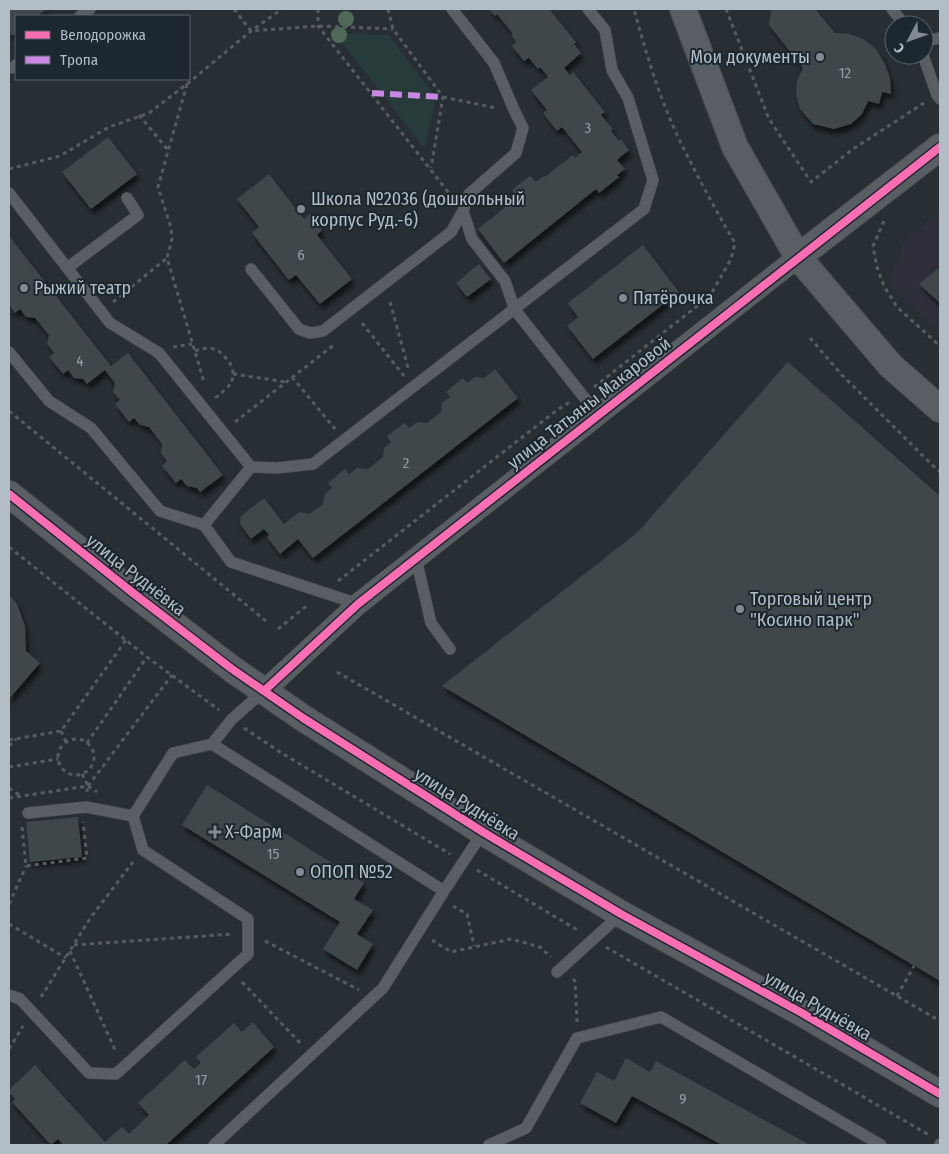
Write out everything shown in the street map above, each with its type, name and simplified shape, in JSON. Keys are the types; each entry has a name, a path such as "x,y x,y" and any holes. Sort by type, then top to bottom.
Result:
{"street":[{"path":"684,9 734,147 798,258 890,365 940,409"},
{"name":"улица Татьяны Макаровой","path":"264,691 358,604 940,147"},
{"name":"улица Руднёвка","path":"9,494 133,593 225,663 303,718 483,832 621,914 802,1013 940,1094"}],"lane":[{"path":"251,269 299,329 310,333 323,331 451,232 463,211 469,194 516,154 523,128 494,64 452,9"},
{"path":"251,468 277,468 313,464 644,209 653,180 628,98 612,70 605,30 588,9"},
{"path":"927,65 939,97"},
{"path":"9,193 110,323 159,353 251,468"},
{"path":"67,268 138,215 127,198"},
{"path":"463,211 472,238 506,281 515,310 598,415"},
{"path":"9,352 49,401 91,428 160,511 204,525 231,562 358,604"},
{"path":"204,525 251,468"},
{"path":"416,558 431,623 450,649"},
{"path":"9,995 20,999 89,1074 116,1074 248,954 248,919 143,850 133,816 173,753 212,744 232,720 264,691"},
{"path":"212,744 442,895"},
{"path":"28,813 82,807 133,816"},
{"path":"214,1145 383,988 483,832"},
{"path":"560,969 621,914"},
{"path":"489,1145 526,1128 577,1038 661,1017 881,1145"}],"path":[{"path":"234,9 251,31"},
{"path":"9,169 60,156 109,127 149,113 251,31 282,9"},
{"path":"318,9 318,26 463,211"},
{"path":"388,9 393,29 443,97 515,112"},
{"path":"278,629 557,410 598,384 710,296 731,259 735,243 678,138 646,53 634,9"},
{"path":"726,9 769,118 811,182 853,149 939,97"},
{"path":"251,31 318,26 393,29"},
{"path":"187,84 158,187 171,228 172,239 167,258 204,384"},
{"path":"431,168 443,97"},
{"path":"139,116 168,150"},
{"path":"885,221 873,246 877,267 884,286 897,307 940,346"},
{"path":"101,312 167,258"},
{"path":"390,302 414,387"},
{"path":"362,323 414,387"},
{"path":"810,338 842,375 940,472"},
{"path":"195,351 204,348 219,350 232,367 232,383 218,396 209,400 216,424"},
{"path":"233,374 286,382"},
{"path":"292,377 344,440"},
{"path":"9,411 266,621"},
{"path":"9,740 61,731 126,640"},
{"path":"87,743 148,657"},
{"path":"337,672 940,1021"},
{"path":"26,866 87,858 82,807 88,786 172,674"},
{"path":"61,731 66,742"},
{"path":"9,746 17,739"},
{"path":"77,739 87,743 94,759 89,769 82,774 73,775 68,773 63,769 58,759 60,749 66,742 77,739"},
{"path":"9,767 58,759"},
{"path":"82,774 88,786"},
{"path":"9,798 88,786"},
{"path":"9,788 21,796"},
{"path":"9,904 26,866 21,815 28,813"},
{"path":"9,1049 91,917 143,850"},
{"path":"442,895 467,914 474,946"},
{"path":"9,924 66,958"},
{"path":"74,945 248,933 373,998"},
{"path":"418,933 451,952 511,938 540,947 560,969 575,981 577,1038"},
{"path":"70,950 123,1067"},
{"path":"897,996 914,966"},
{"path":"231,970 311,1055"}],"shaded area":[{"path":"940,211 940,332 889,284 904,241"}],"green space":[{"path":"335,33 388,35 436,97 425,149"}],"building":[{"path":"9,9 47,9 38,15 15,15 15,34 12,36 9,31"},
{"path":"489,9 549,9 576,42 574,44 581,53 564,68 570,75 573,72 605,112 601,115 613,129 611,131 619,141 621,139 629,150 617,160 625,169 617,175 619,177 599,193 596,189 504,263 478,229 518,197 512,190 530,176 536,182 573,155 575,158 582,152 562,127 557,131 543,113 547,110 531,90 548,77 529,58 524,61 512,46 516,42 511,35 513,34 497,14 495,16"},
{"path":"773,9 815,9 835,33 849,34 863,39 876,49 884,62 890,78 891,94 882,92 879,104 868,101 862,114 851,124 834,129 813,124 800,109 796,94 797,81 803,68 769,25"},
{"path":"108,137 137,174 91,209 62,172"},
{"path":"269,174 304,219 310,214 322,230 317,235 352,279 320,304 296,275 289,280 252,233 259,227 237,199"},
{"path":"9,236 111,366 128,353 223,475 200,492 197,488 187,486 181,479 176,483 162,466 167,461 161,453 162,444 149,427 140,425 134,418 129,422 115,404 120,400 113,392 115,383 105,370 87,384 83,379 74,378 68,370 63,374 49,357 54,353 47,344 49,335 35,318 26,317 20,309 15,313 9,305"},
{"name":"Пятёрочка","path":"643,245 679,292 593,359 567,326 578,317 568,303"},
{"path":"479,264 491,279 467,297 456,283"},
{"path":"940,267 940,303 919,284"},
{"name":"Торговый центр \"Косино парк\"","path":"788,362 940,496 940,981 442,686 638,532"},
{"path":"495,369 518,398 313,558 298,539 280,554 267,537 269,535 264,529 251,539 240,524 241,516 264,498 284,524 299,512 310,514 323,504 325,494 332,488 328,483 345,469 349,474 357,468 368,469 383,457 384,448 391,442 387,436 405,423 409,428 417,422 427,423 441,412 442,403 450,397 446,392 463,378 467,383 475,377 484,378"},
{"path":"9,594 17,604 25,626 26,651 40,663 9,699"},
{"path":"207,785 364,883 354,899 373,910 357,934 373,944 357,970 323,949 340,922 182,825"},
{"path":"78,817 82,857 30,862 26,822"},
{"path":"253,1022 274,1047 166,1145 63,1145 58,1139 51,1145 12,1102 15,1099 9,1090 35,1065 105,1142 122,1127 129,1134 149,1115 138,1103 185,1060 194,1069 201,1063 196,1057 234,1023 242,1032"},
{"path":"626,1058 650,1072 656,1061 810,1145 722,1145 632,1096 616,1123 580,1103 597,1072 614,1081"}],"marked path":[{"path":"372,93 443,97"}],"cycle path":[{"path":"264,691 358,604 940,147"},
{"path":"9,494 232,669 303,718 483,832 621,914 802,1013 940,1094"}],"place":[{"name":"Мои документы","path":"820,57"},
{"name":"Школа №2036 (дошкольный корпус Руд.-6)","path":"301,209"},
{"name":"Рыжий театр","path":"24,288"},
{"name":"Пятёрочка","path":"623,298"},
{"name":"Торговый центр \"Косино парк\"","path":"740,609"},
{"name":"X-Фарм","path":"215,832"},
{"name":"ОПОП №52","path":"300,872"}]}
